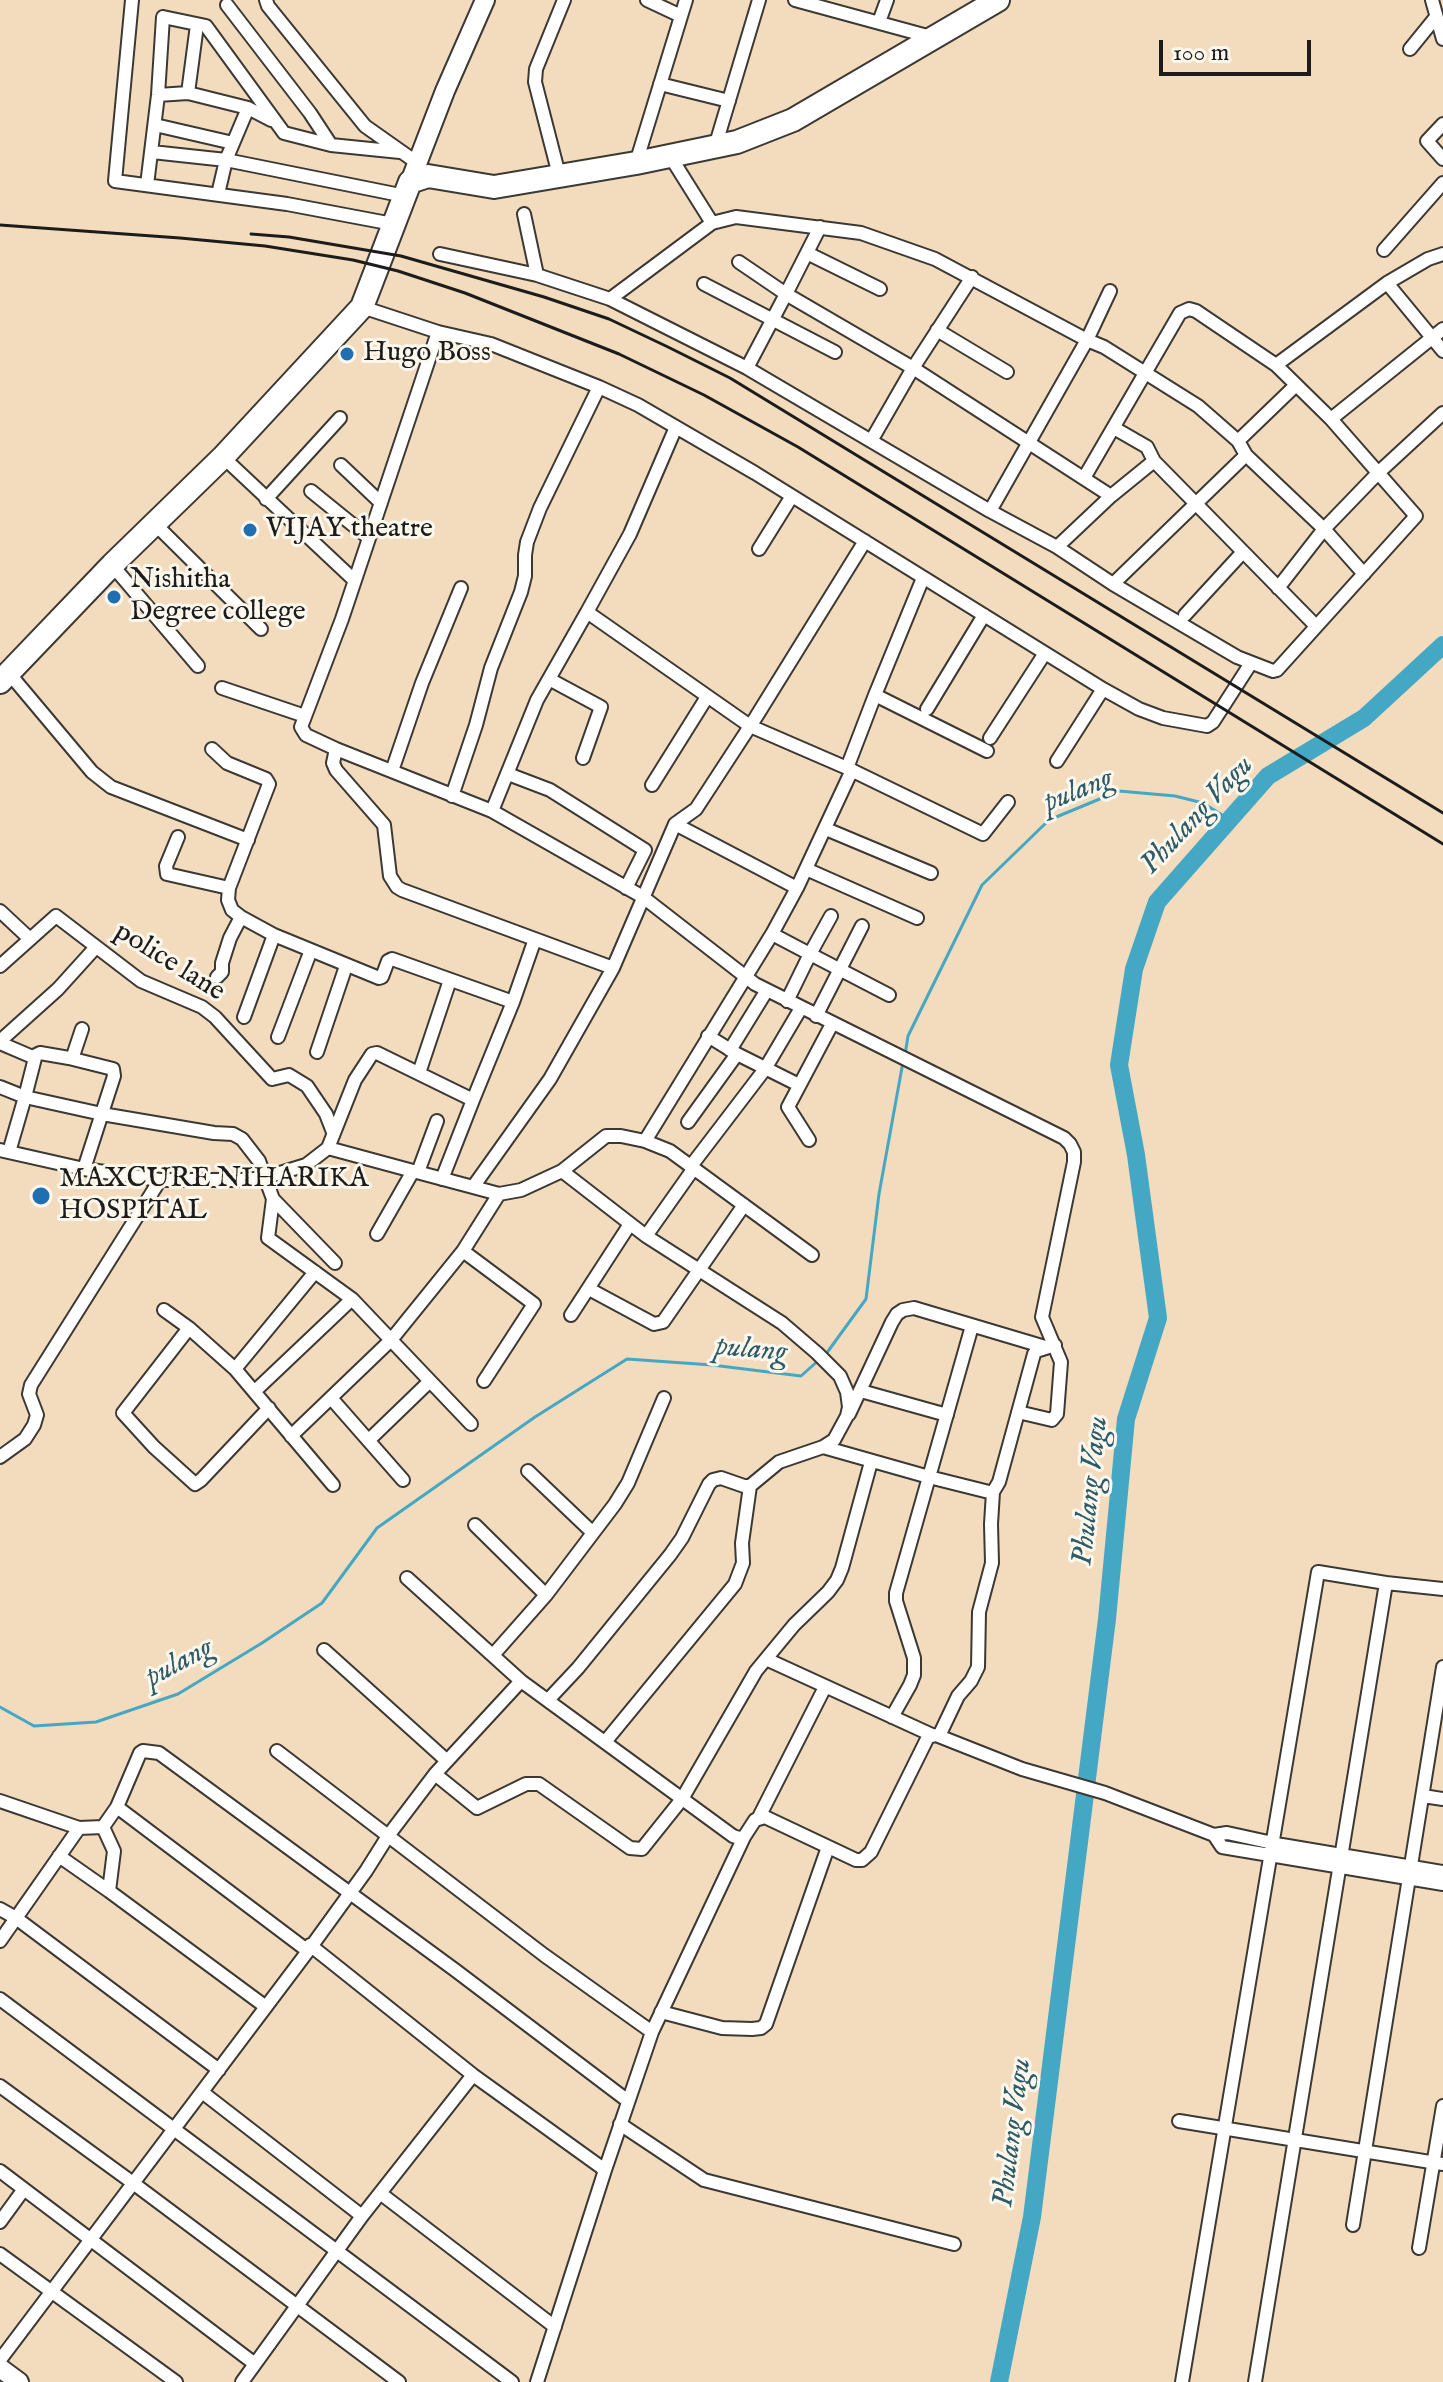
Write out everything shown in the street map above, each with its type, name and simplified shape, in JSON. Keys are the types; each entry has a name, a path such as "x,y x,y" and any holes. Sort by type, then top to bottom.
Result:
{"highway":[{"path":"3,672 223,457 366,297 408,173 494,187 737,142 793,120 998,0"},
{"path":"3,672 357,293 366,297"}],"street":[{"path":"132,0 115,181 218,194 393,224"},
{"path":"266,0 365,126 408,173"},
{"path":"408,173 485,0"},
{"path":"559,175 535,82 536,69 564,0"},
{"path":"647,0 681,16"},
{"path":"636,163 686,0"},
{"path":"715,147 759,0"},
{"path":"795,0 933,38"},
{"path":"879,22 887,0"},
{"path":"1432,0 1443,39"},
{"path":"227,5 331,145"},
{"path":"147,185 158,95 163,17 206,26 284,133 331,145 408,173"},
{"path":"1410,49 1436,17"},
{"path":"188,93 197,25"},
{"path":"660,84 729,101"},
{"path":"158,95 188,93 248,108 276,123"},
{"path":"218,194 226,160 248,108"},
{"path":"1443,124 1427,141 1443,159"},
{"path":"155,125 233,143"},
{"path":"152,152 408,173"},
{"path":"670,156 712,223"},
{"path":"1384,250 1443,183"},
{"path":"524,214 537,275"},
{"path":"610,299 712,223 736,217 861,233 935,259 1104,347 1198,406 1238,441 1246,455 1324,529 1364,574"},
{"path":"747,368 820,227"},
{"path":"807,253 880,289"},
{"path":"440,254 537,275 610,299 747,368 1057,547 1237,657 1269,671 1277,670 1416,516 1331,419 1276,365 1189,309 1180,313 1084,478"},
{"path":"1276,365 1387,283 1428,259 1443,254"},
{"path":"739,262 786,294 913,368 1111,496"},
{"path":"871,441 913,368 972,277"},
{"path":"1387,283 1443,351"},
{"path":"704,284 835,352"},
{"path":"990,511 1087,340 1110,291"},
{"path":"366,297 438,332 491,344 638,405 1139,709 1163,718 1207,726 1213,722 1251,663"},
{"path":"1331,419 1443,329"},
{"path":"937,330 1007,372"},
{"path":"438,332 302,731 336,749 492,811 643,897 744,977 816,1016 1064,1138 1074,1152 1074,1162 1042,1317 1061,1362 1057,1414 1052,1420 1018,1412"},
{"path":"1238,441 1295,386"},
{"path":"452,796 491,668 521,592 527,542 540,508 599,387"},
{"path":"1278,588 1324,529 1378,473 1443,413"},
{"path":"266,499 340,418"},
{"path":"492,811 537,700 630,534 676,427"},
{"path":"1114,428 1147,447 1154,461 1316,626"},
{"path":"1113,584 1246,455"},
{"path":"223,457 354,580"},
{"path":"1057,547 1154,461"},
{"path":"341,465 381,503"},
{"path":"311,491 369,538"},
{"path":"759,549 792,496"},
{"path":"155,524 261,629"},
{"path":"473,1187 550,1079 613,968 675,824 696,809 865,541"},
{"path":"1185,615 1242,553"},
{"path":"112,565 198,666"},
{"path":"645,1141 797,888 826,829 875,695 923,578"},
{"path":"392,771 422,683 461,588"},
{"path":"587,612 750,726 850,769 983,834 1008,802"},
{"path":"927,709 984,615"},
{"path":"875,695 989,745 1045,653"},
{"path":"3,672 92,772 111,787 248,840"},
{"path":"549,679 601,707 583,758"},
{"path":"222,688 305,716"},
{"path":"1057,761 1103,689"},
{"path":"652,785 707,697"},
{"path":"212,749 227,763 269,781 229,888 228,900 232,910 274,935 381,978 388,961 392,959 513,1002"},
{"path":"336,749 333,763 336,770 384,825 390,876 397,887 613,968"},
{"path":"508,774 550,790 645,850 626,888"},
{"path":"675,824 797,888"},
{"path":"826,829 931,873"},
{"path":"178,837 166,866 167,874 229,888"},
{"path":"806,869 917,918"},
{"path":"0,911 30,939"},
{"name":"police lane","path":"0,966 56,916 141,981 202,1007 272,1079 289,1075 307,1086 320,1104 333,1132"},
{"path":"787,1001 831,916"},
{"path":"217,977 222,972 230,938 241,917"},
{"path":"816,1016 862,926"},
{"path":"772,934 889,995"},
{"path":"244,1017 274,935"},
{"path":"442,1179 535,939"},
{"path":"84,1169 114,1076 113,1069 40,1053 34,1056 0,1042 58,989 96,947"},
{"path":"278,1037 311,950"},
{"path":"317,1052 346,966"},
{"path":"419,1073 450,980"},
{"path":"688,1122 734,1052 767,990"},
{"path":"646,1236 692,1167 765,1069 801,1008"},
{"path":"809,1140 788,1107 832,1024"},
{"path":"69,1058 75,1053 82,1029"},
{"path":"708,1036 799,1085"},
{"path":"34,1056 25,1097 4,1151 84,1169 160,1180 248,1180 306,1165 328,1148 355,1080 372,1054 377,1053 473,1100"},
{"path":"0,1087 25,1097 102,1114 233,1134 242,1139 259,1161 273,1199 268,1238 352,1299 471,1424"},
{"path":"377,1234 416,1172 437,1121"},
{"path":"328,1148 499,1194 521,1190 562,1171 606,1136 645,1141 670,1151 812,1255"},
{"path":"562,1171 646,1236 782,1323 831,1365 847,1392 847,1416"},
{"path":"0,1457 31,1432 37,1415 29,1394 31,1385 160,1180"},
{"path":"291,1436 391,1340 463,1251 499,1194"},
{"path":"273,1199 335,1263"},
{"path":"589,1289 654,1324 663,1322 744,1205"},
{"path":"571,1315 630,1224"},
{"path":"463,1251 534,1304 484,1381"},
{"path":"235,1369 315,1272"},
{"path":"255,1391 352,1299"},
{"path":"548,1700 670,1555 713,1480 721,1478 750,1486 779,1462 823,1447 834,1440 897,1314 914,1308 1052,1346"},
{"path":"164,1310 235,1369 333,1485"},
{"path":"892,1717 914,1675 914,1658 896,1593 972,1326"},
{"path":"189,1328 123,1413 154,1447 195,1484 269,1408"},
{"path":"935,1736 978,1667 979,1612 992,1563 993,1492 999,1482 1034,1354 1052,1346"},
{"path":"370,1439 430,1381"},
{"path":"861,1391 947,1415"},
{"path":"331,1398 403,1480"},
{"path":"493,1655 546,1595 604,1521 628,1483 664,1398"},
{"path":"823,1447 993,1492"},
{"path":"435,1774 477,1808 526,1784 539,1784 630,1848 642,1849 682,1799 756,1671 837,1580 871,1462"},
{"path":"528,1471 593,1533"},
{"path":"605,1742 735,1584 743,1563 742,1543 750,1486"},
{"path":"475,1525 546,1595"},
{"path":"1182,2382 1318,1572 1443,1589"},
{"path":"407,1578 521,1681 733,1836 744,1837"},
{"path":"1255,2382 1386,1583"},
{"path":"324,1650 446,1760"},
{"path":"766,1659 935,1736 1022,1769 1105,1793 1214,1835 1222,1847 1272,1850 1340,1861 1409,1873 1443,1884"},
{"path":"1353,2225 1443,1667"},
{"path":"0,2360 266,2007 435,1774 521,1681"},
{"path":"537,2382 652,2032 744,1837 759,1817 825,1687"},
{"path":"759,1817 771,1819 856,1860 866,1857 928,1737 935,1736"},
{"path":"277,1751 544,1955 652,2032"},
{"path":"103,1827 117,1807 140,1753 159,1753 628,2101"},
{"path":"1423,1796 1443,1799"},
{"path":"0,1801 79,1828 103,1827"},
{"path":"117,1807 309,1948 473,2075 605,2170"},
{"path":"103,1827 114,1851 109,1891"},
{"path":"0,1941 79,1828"},
{"path":"661,2012 722,2028 752,2029 766,2024 828,1847"},
{"path":"59,1856 266,2007"},
{"path":"1409,1873 1443,1872"},
{"path":"0,1909 219,2070"},
{"path":"0,1999 512,2382"},
{"path":"242,2382 362,2216 473,2075"},
{"path":"0,2086 399,2382"},
{"path":"202,2092 362,2216"},
{"path":"1419,2248 1438,2163 1443,2106"},
{"path":"1179,2121 1438,2163"},
{"path":"620,2124 704,2180 954,2244"},
{"path":"0,2171 255,2364"},
{"path":"0,2222 24,2189"},
{"path":"380,2193 555,2327"},
{"path":"0,2254 176,2382"},
{"path":"0,2368 19,2382"}],"waterway":[{"name":"Phulang Vagu","path":"999,2382 1032,2217 1107,1619 1126,1419 1158,1318 1136,1155 1119,1065 1134,969 1157,902 1268,776 1364,718 1443,645"},
{"name":"pulang","path":"905,1055 908,1036 982,885 1049,820 1119,791 1175,796 1203,803 1230,820"},
{"name":"pulang","path":"826,1354 866,1299 879,1194 903,1062"},
{"name":"pulang","path":"0,1707 34,1726 96,1722 178,1694 322,1603 377,1528 535,1417 627,1359 801,1376 820,1359"}],"railway":[{"path":"0,225 265,246 353,260 465,293 619,354 704,395 798,447 1443,844"},
{"path":"251,234 289,237 401,256 609,319 668,347 730,378 1443,813"}],"place":[{"name":"Hugo Boss","path":"347,354"},
{"name":"VIJAY theatre","path":"250,530"},
{"name":"Nishitha Degree college","path":"114,597"},
{"name":"MAXCURE NIHARIKA HOSPITAL","path":"41,1196"}]}
